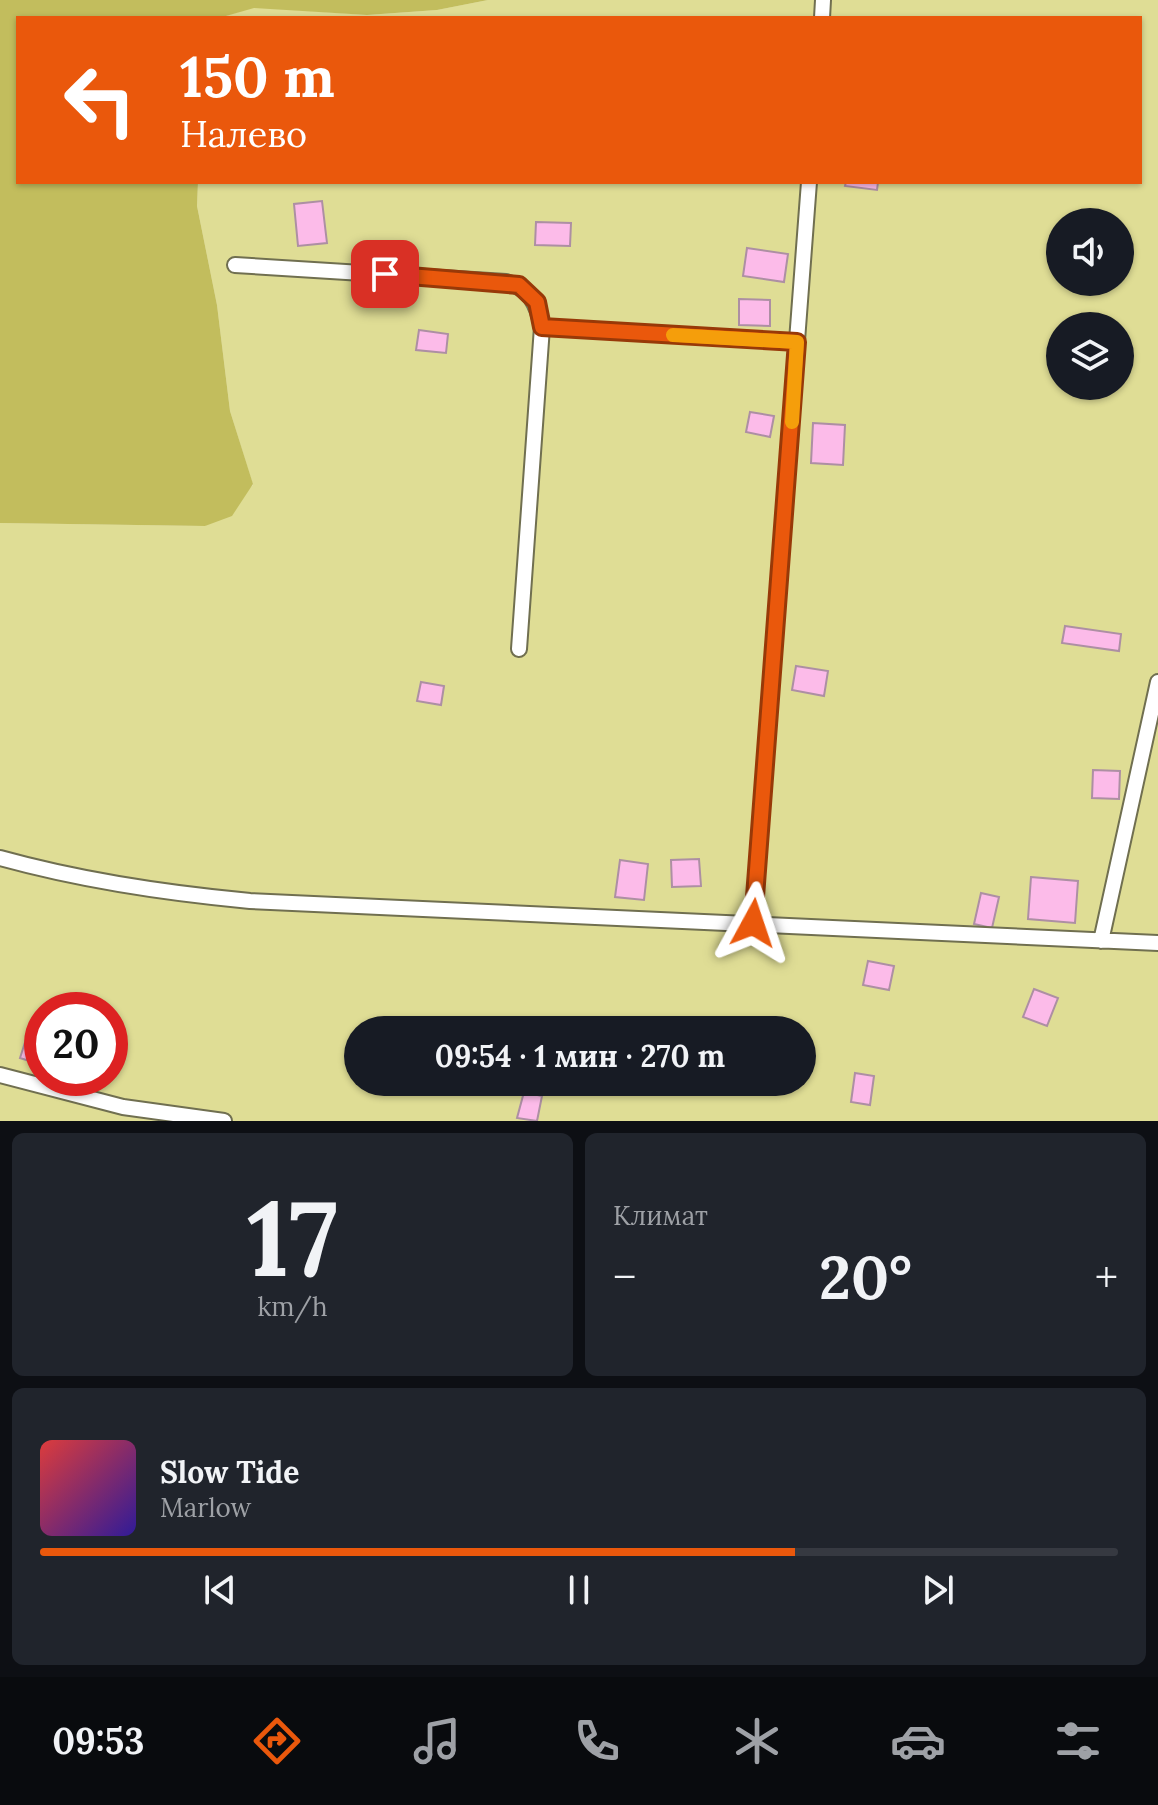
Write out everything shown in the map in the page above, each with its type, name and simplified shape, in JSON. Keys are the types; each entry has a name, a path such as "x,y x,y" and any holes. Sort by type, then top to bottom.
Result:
{"lane":[{"path":"753,923 809,184"},
{"path":"235,265 506,282 519,285 537,302 542,327 519,649"},
{"path":"542,327 797,342"},
{"path":"1101,941 1158,682"},
{"path":"0,858 73,879 161,893 430,911 1158,943"},
{"path":"0,1075 123,1107 224,1121"}],"shaded area":[{"path":"0,0 488,0 437,10 367,15 254,8 226,16 16,16 16,184 198,184 197,206 217,305 230,411 253,484 232,516 205,526 0,523"},
{"path":"488,0 1158,0 1158,1121 0,1121 0,523 205,526 253,485 230,411 217,305 197,206 198,184 1142,184 1142,16 225,16 254,7 367,15 437,10"}],"building":[{"path":"846,184 878,184 877,190"},
{"path":"322,201 327,243 298,246 294,204"},
{"path":"536,222 571,223 570,246 535,245"},
{"path":"747,248 788,254 784,282 743,276"},
{"path":"739,299 770,300 770,326 739,325"},
{"path":"419,330 448,334 446,353 416,350"},
{"path":"750,412 774,416 770,437 746,432"},
{"path":"813,423 845,425 843,465 811,463"},
{"path":"1065,626 1121,634 1119,651 1062,643"},
{"path":"796,666 828,671 824,696 792,690"},
{"path":"421,682 444,686 441,705 417,701"},
{"path":"1093,770 1120,771 1119,799 1092,798"},
{"path":"699,859 701,886 672,887 671,860"},
{"path":"620,860 648,864 644,900 615,897"},
{"path":"1031,877 1078,881 1075,923 1028,919"},
{"path":"981,893 999,897 992,928 974,924"},
{"path":"868,961 894,966 889,990 863,985"},
{"path":"1034,989 1058,998 1047,1026 1023,1017"},
{"path":"855,1073 874,1076 870,1105 851,1102"},
{"path":"523,1096 542,1096 537,1121 517,1118"}],"slow traffic":[{"path":"673,335 797,342 792,422"}],"route":[{"path":"385,274 519,285 537,302 542,327 797,342 753,923"}]}
